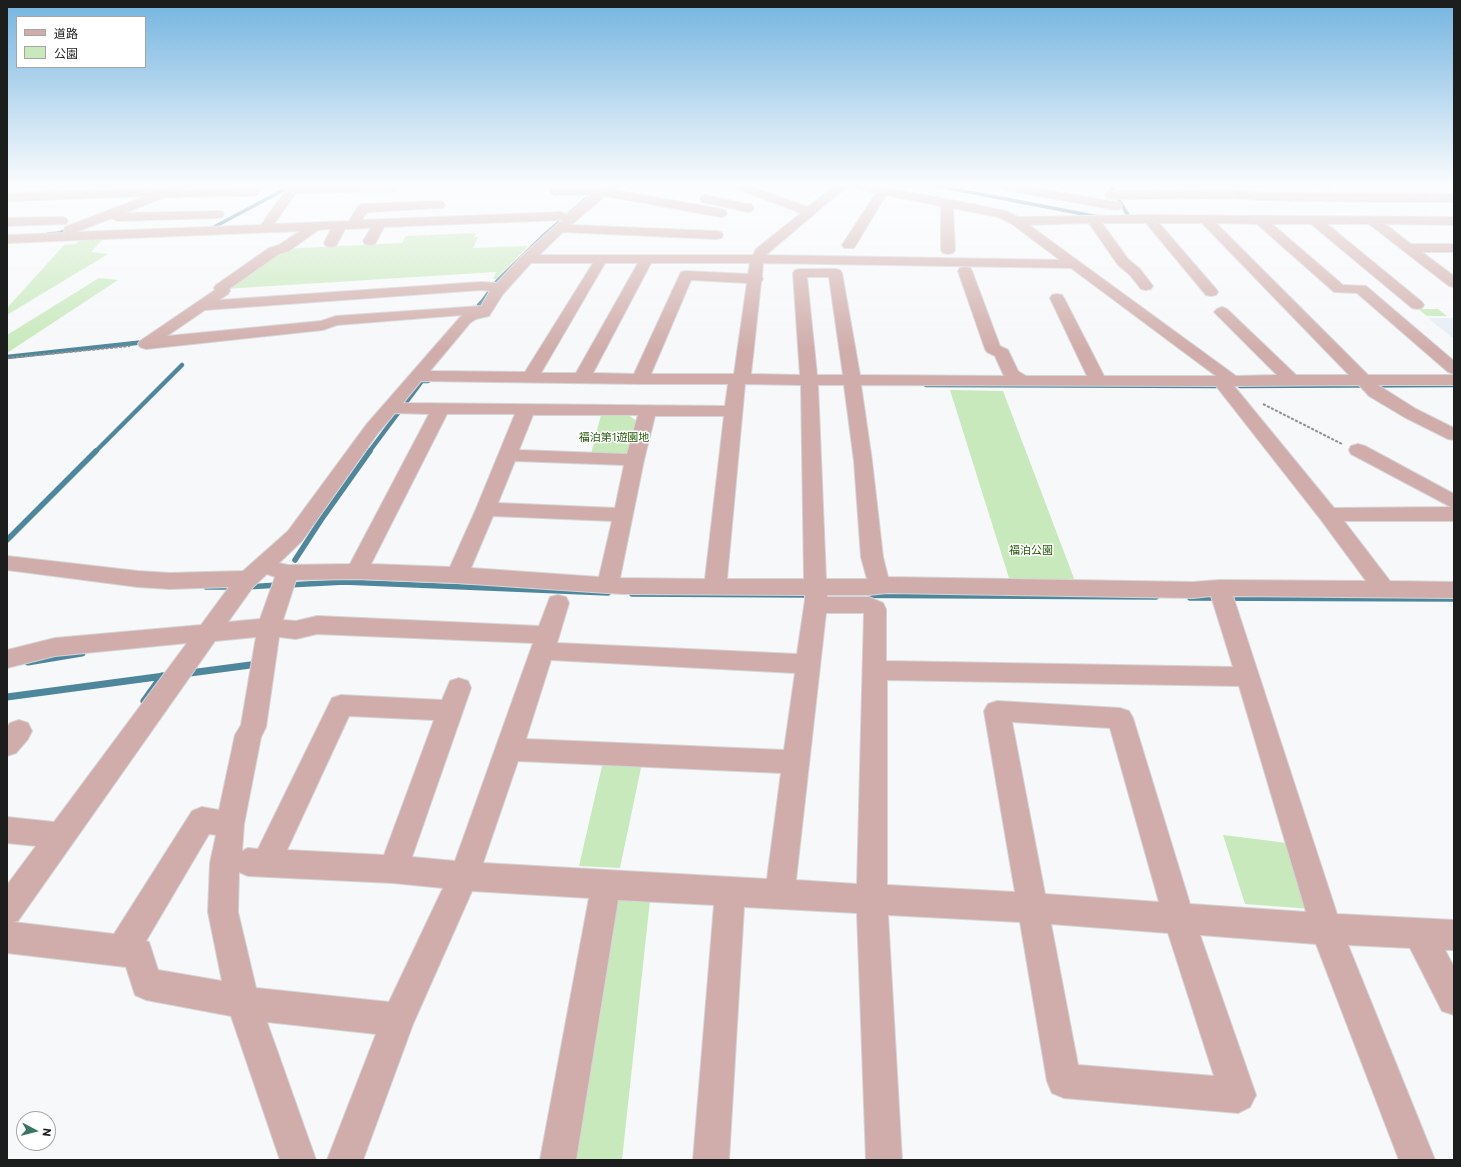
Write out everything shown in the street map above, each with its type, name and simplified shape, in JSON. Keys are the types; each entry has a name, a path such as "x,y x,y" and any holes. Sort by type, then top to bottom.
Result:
{"street":[{"path":"146,344 223,291 221,288 274,251 284,248 293,240"},
{"path":"7,910 51,835 248,580 295,536 372,429 397,408 465,320 471,316 484,313 494,287 527,259 544,240"},
{"path":"715,587 733,411 756,279 757,259 761,252 775,240"},
{"path":"849,245 852,240"},
{"path":"948,240 948,250"},
{"path":"1042,240 1224,373 1226,385 1384,589"},
{"path":"1113,240 1123,262 1135,272 1146,286"},
{"path":"1167,240 1211,292"},
{"path":"1227,240 1375,392 1410,413 1454,435"},
{"path":"1283,240 1339,289 1361,289 1454,369"},
{"path":"1338,240 1414,302 1375,300"},
{"path":"1397,240 1454,283"},
{"path":"1407,248 1454,248"},
{"path":"527,259 757,259 1074,264"},
{"path":"582,378 645,262"},
{"path":"530,377 599,264"},
{"path":"965,271 993,349 1002,353 1011,374 1023,381"},
{"path":"780,894 809,664 816,596 809,383 800,273 835,273 852,383 872,558 880,586"},
{"path":"640,379 686,276 756,279"},
{"path":"201,306 494,287"},
{"path":"1056,298 1098,381"},
{"path":"146,344 323,325 336,321 469,310 486,310"},
{"path":"1222,312 1292,380"},
{"path":"423,376 809,383 1098,381 1226,385"},
{"path":"1161,390 1292,380 1366,384 1454,380"},
{"path":"397,408 733,411"},
{"path":"357,570 441,408"},
{"path":"457,575 486,509 526,409"},
{"path":"608,584 635,460 648,410"},
{"path":"1358,450 1454,502"},
{"path":"508,454 635,460"},
{"path":"486,509 623,515"},
{"path":"1328,515 1454,514"},
{"path":"7,563 138,579 170,581 285,581 357,570 622,586 715,587 816,596 869,605 875,609 872,900 884,1160"},
{"path":"285,581 267,637 253,727 248,735 230,824 230,834 225,863 223,912 243,1002 298,1160"},
{"path":"816,596 880,586 1185,590 1221,594 1384,589 1454,590"},
{"path":"1221,594 1326,929 1417,1160"},
{"path":"345,1160 398,1020 464,876 546,643 558,602"},
{"path":"7,659 55,647 208,633 267,637 317,625 809,664"},
{"path":"875,670 1248,677"},
{"path":"393,869 454,700 341,704 257,863 393,869 464,876 1033,908 1326,929 1454,935"},
{"path":"997,711 1120,718 1179,918 1238,1095 1064,1081 1033,908 997,711"},
{"path":"509,749 797,762"},
{"path":"122,951 202,820 230,824"},
{"path":"7,830 51,835"},
{"path":"558,1160 606,884"},
{"path":"711,1160 730,892"},
{"path":"1419,934 1454,999"},
{"path":"7,937 138,953 146,984 273,1007 398,1020"}],"path":[{"path":"7,358 146,344"},
{"path":"1257,401 1358,450"}],"shaded area":[{"path":"1428,318 1454,318 1454,339"}],"green space":[{"path":"80,240 102,240 91,252 108,254 7,315 7,308 64,245 75,244"},
{"path":"403,240 476,240 473,248 528,246 496,279 493,279 496,272 224,289 281,249 402,243"},
{"path":"99,278 118,280 7,353 7,335"},
{"path":"1418,309 1438,309 1447,316 1427,316"},
{"name":"福泊公園","path":"950,390 1003,391 1075,581 1010,581"},
{"name":"福泊第1遊園地","path":"601,415 628,415 637,421 628,453 624,456 591,454"},
{"path":"603,762 642,763 620,868 579,866"},
{"path":"1223,835 1287,843 1312,909 1245,904"},
{"path":"621,899 650,900 622,1160 570,1160 613,907"}],"waterway":[{"path":"480,304 497,281 538,240"},
{"path":"7,357 145,342"},
{"path":"7,540 182,365"},
{"path":"369,452 422,381 428,381"},
{"path":"926,385 1222,386"},
{"path":"1240,386 1454,385"},
{"path":"295,560 321,520 370,451"},
{"path":"288,585 344,582 608,593"},
{"path":"246,587 279,585"},
{"path":"206,587 237,587"},
{"path":"632,594 1156,597"},
{"path":"1190,598 1454,599"},
{"path":"28,662 82,653"},
{"path":"190,673 258,664"},
{"path":"7,697 162,676"},
{"path":"144,701 162,676"}]}
